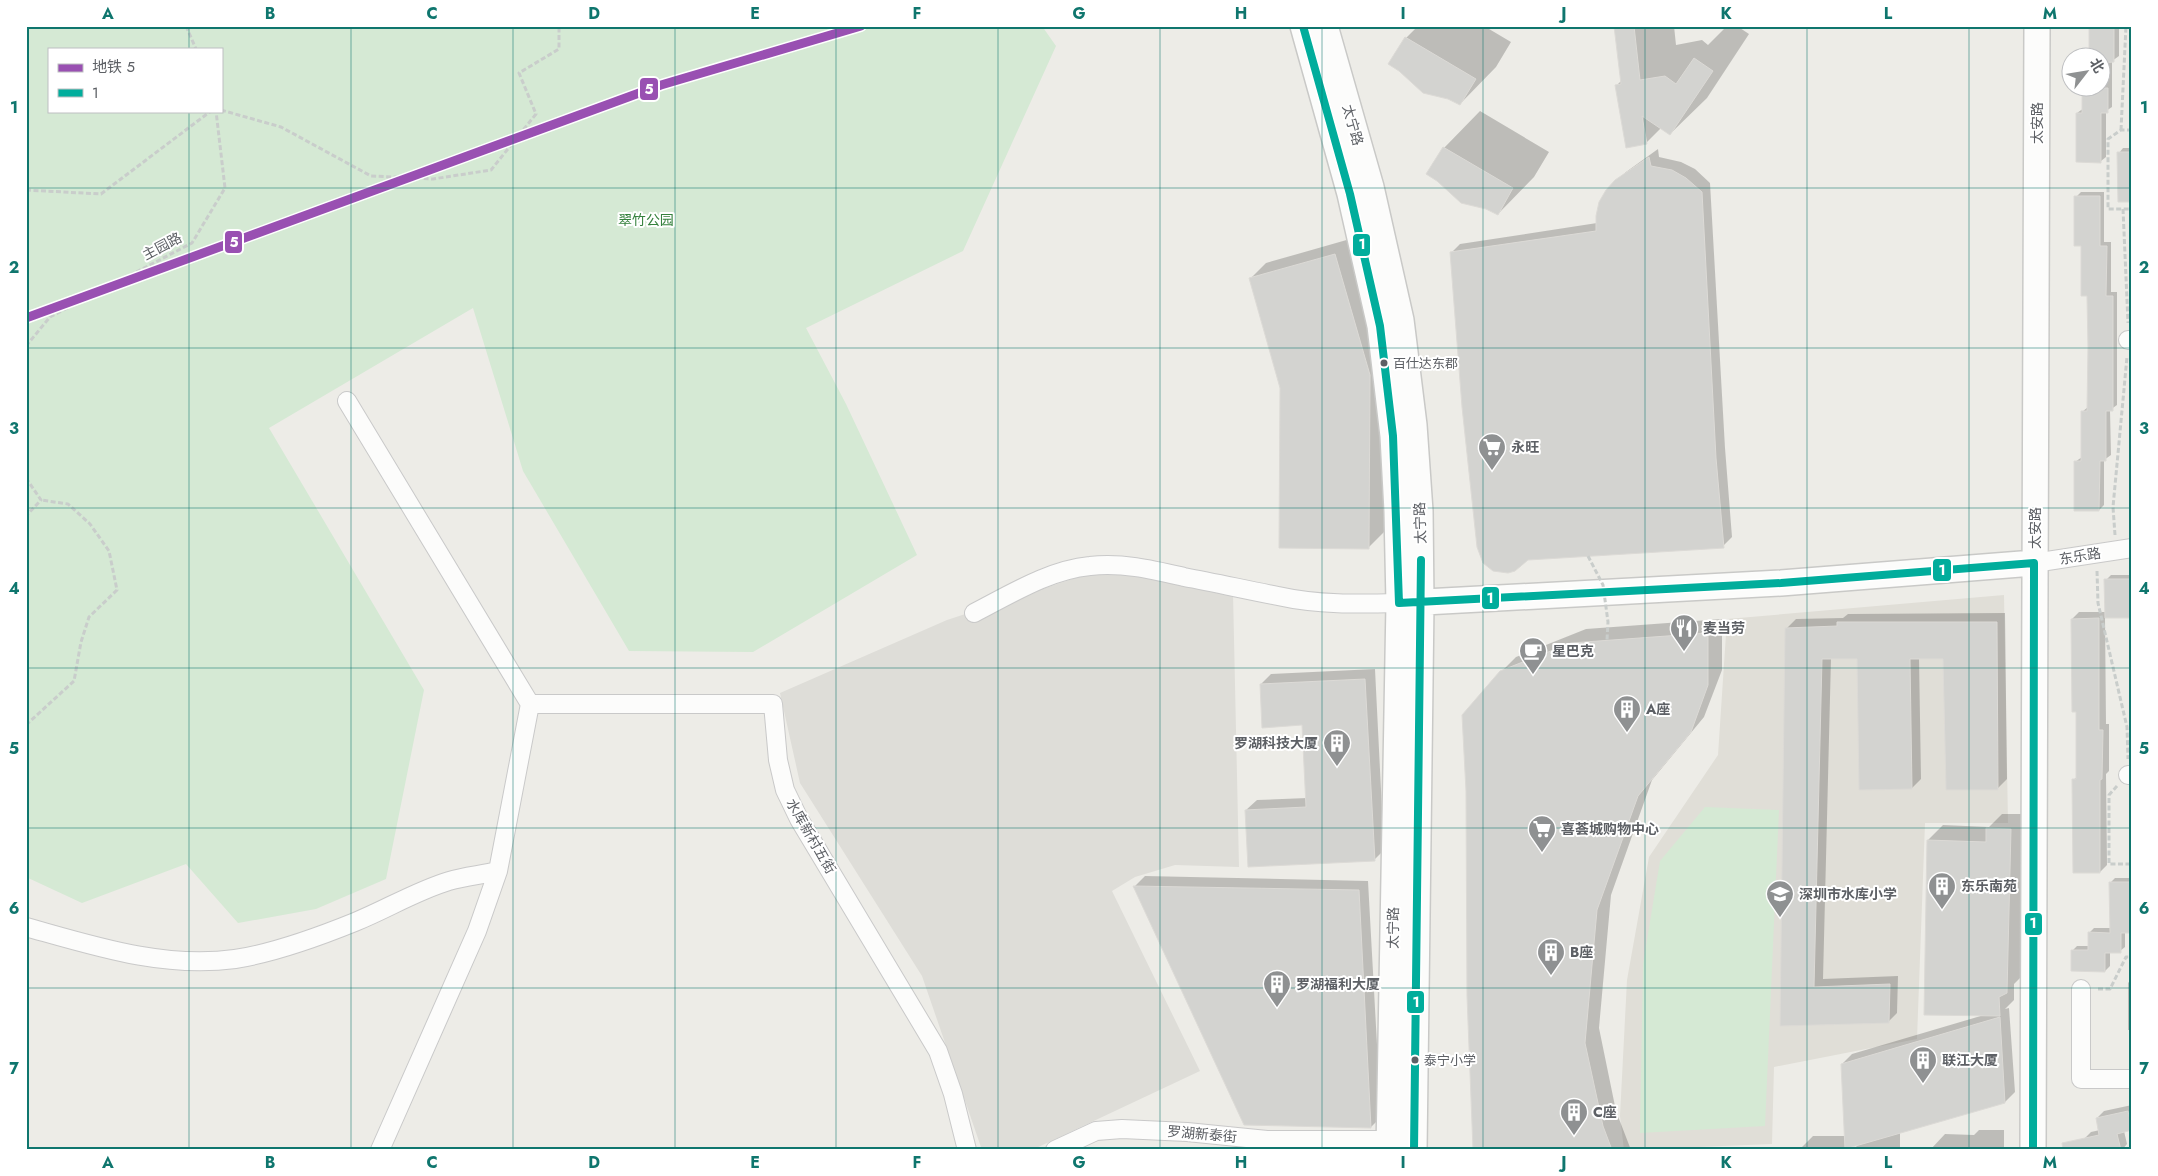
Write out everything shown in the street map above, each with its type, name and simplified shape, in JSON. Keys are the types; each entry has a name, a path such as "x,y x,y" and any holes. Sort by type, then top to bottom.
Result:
{"main road":[{"name":"太宁路","path":"1303,26 1350,194 1380,326 1393,436 1397,511 1410,603 1414,1145"},
{"name":"太宁路","path":"1325,26 1370,187 1401,320 1414,425 1420,511 1410,603 1390,1145"},
{"name":"太安路","path":"2033,1150 2037,26"},
{"name":"东乐路","path":"1410,603 1781,584 2034,563"}],"street":[{"path":"347,400 530,704 498,871 476,931 380,1150"},
{"name":"东乐路","path":"2034,563 2132,548"},
{"path":"974,613 1032,583 1066,570 1116,565 1145,568 1280,597 1337,605 1410,603"},
{"name":"水库新村五街","path":"530,704 773,704 778,760 785,790 799,819 938,1051 953,1094 967,1150"},
{"path":"26,927 126,954 182,961 235,959 291,945 356,922 406,898 449,881 498,871"},
{"path":"2081,989 2081,1079 2132,1079"},
{"name":"罗湖新泰街","path":"1055,1150 1096,1131 1122,1129 1187,1132 1267,1140 1414,1145"}],"path":[{"path":"186,26 196,48"},
{"path":"222,110 281,128 371,176 432,179 491,170 536,114 519,73 559,49 559,26"},
{"path":"2121,130 2126,26"},
{"path":"26,190 101,194 210,112"},
{"name":"主园路","path":"26,346 50,317 192,243 225,188 216,112"},
{"path":"2132,130 2121,130 2108,139 2108,209 2132,209"},
{"path":"26,478 42,500 68,504 90,524 109,551 117,590 89,617 81,642 74,680 26,725"},
{"path":"26,516 42,500"},
{"path":"2113,507 2114,526"},
{"path":"2096,553 2098,603 2126,727 2130,775 2109,795 2109,864 2132,864"},
{"path":"1588,556 1603,585 1608,622 1607,640"},
{"path":"2081,989 2110,989 2126,957 2132,957"}],"shaded area":[{"path":"1097,571 1171,579 1233,593 1239,867 1175,865 1135,877 1112,891 1200,1071 1032,1150 982,1150 922,976 800,783 780,693 947,620"},
{"name":"深圳市水库小学","path":"2004,595 2008,823 1925,823 1917,1039 1774,1067 1772,1144 1624,1150 1620,1116 1627,980 1649,857 1718,755 1727,619"}],"green space":[{"name":"翠竹公园","path":"26,26 1042,26 1056,46 963,251 806,328 846,404 917,555 753,652 629,651 523,471 473,308 269,428 424,690 386,879 316,909 238,923 186,864 82,903 26,877"},
{"path":"1705,807 1779,810 1765,1126 1640,1133 1643,964 1660,861"}],"building":[{"path":"1614,26 1634,26 1640,80 1665,76 1676,84 1694,58 1713,71 1670,135 1642,116 1647,144 1626,148 1615,85 1621,84"},
{"path":"2089,26 2114,26 2114,62 2110,62 2110,48 2089,48"},
{"path":"1405,37 1476,79 1460,105 1448,99 1423,93 1399,71 1388,64"},
{"path":"2082,98 2108,98 2108,113 2101,113 2101,163 2076,162 2076,113 2082,113"},
{"path":"1443,147 1513,188 1498,215 1486,209 1461,203 1437,181 1426,174"},
{"path":"2117,152 2132,152 2132,202 2118,202"},
{"path":"1649,157 1651,166 1672,170 1686,178 1702,192 1716,458 1724,548 1528,560 1515,571 1508,573 1493,571 1483,563 1477,547 1462,407 1450,252 1596,231 1596,216 1599,202 1606,190 1615,180"},
{"path":"2074,196 2100,196 2100,246 2107,246 2106,296 2113,296 2113,411 2106,411 2106,461 2100,461 2099,511 2074,511 2074,461 2081,461 2081,411 2087,411 2088,347 2087,296 2081,296 2081,246 2074,246"},
{"path":"1335,254 1370,375 1369,549 1279,548 1280,388 1249,278"},
{"path":"2104,579 2132,579 2132,618 2105,618"},
{"path":"2099,618 2099,730 2103,730 2102,779 2100,780 2100,873 2073,873 2072,779 2076,779 2076,712 2072,712 2071,619"},
{"path":"1837,622 1997,622 1998,790 1946,790 1943,659 1910,659 1912,789 1859,790 1857,659 1822,659 1814,987 1890,984 1889,1023 1780,1026 1785,628 1837,626"},
{"name":"喜荟城购物中心","path":"1708,633 1708,685 1691,732 1638,796 1597,910 1585,1043 1603,1126 1612,1150 1473,1150 1467,996 1466,791 1462,715 1500,671 1571,643"},
{"name":"罗湖科技大厦","path":"1365,679 1375,861 1248,867 1245,810 1306,807 1302,725 1262,728 1260,684"},
{"name":"东乐南苑","path":"1986,828 2011,829 2007,993 1999,997 2000,1016 1924,1015 1927,840 1986,842"},
{"path":"2109,882 2132,882 2132,933 2121,933 2121,953 2105,953 2105,972 2071,971 2071,950 2088,950 2088,932 2110,933"},
{"name":"罗湖福利大厦","path":"1133,886 1359,890 1371,1128 1244,1125"},
{"name":"联江大厦","path":"2000,1017 2005,1103 1845,1149 1841,1064"},
{"path":"2128,1111 2132,1130 2117,1134 2121,1150 2063,1150 2062,1143 2099,1135 2096,1118"}],"metro line":[{"name":"5","path":"26,318 661,85 861,26"}],"transit line":[{"name":"1","path":"1303,26 1350,194 1380,326 1393,436 1399,603 1781,583 2034,563 2033,1150"},
{"name":"1","path":"1414,1150 1421,560"}],"place":[{"name":"百仕达东郡","path":"1384,363"},
{"name":"永旺","path":"1492,471"},
{"name":"麦当劳","path":"1684,652"},
{"name":"星巴克","path":"1533,675"},
{"name":"A座","path":"1627,733"},
{"name":"罗湖科技大厦","path":"1337,767"},
{"name":"喜荟城购物中心","path":"1542,853"},
{"name":"东乐南苑","path":"1942,910"},
{"name":"深圳市水库小学","path":"1780,918"},
{"name":"B座","path":"1551,976"},
{"name":"罗湖福利大厦","path":"1277,1008"},
{"name":"泰宁小学","path":"1415,1060"},
{"name":"联江大厦","path":"1923,1084"},
{"name":"C座","path":"1574,1136"}]}
